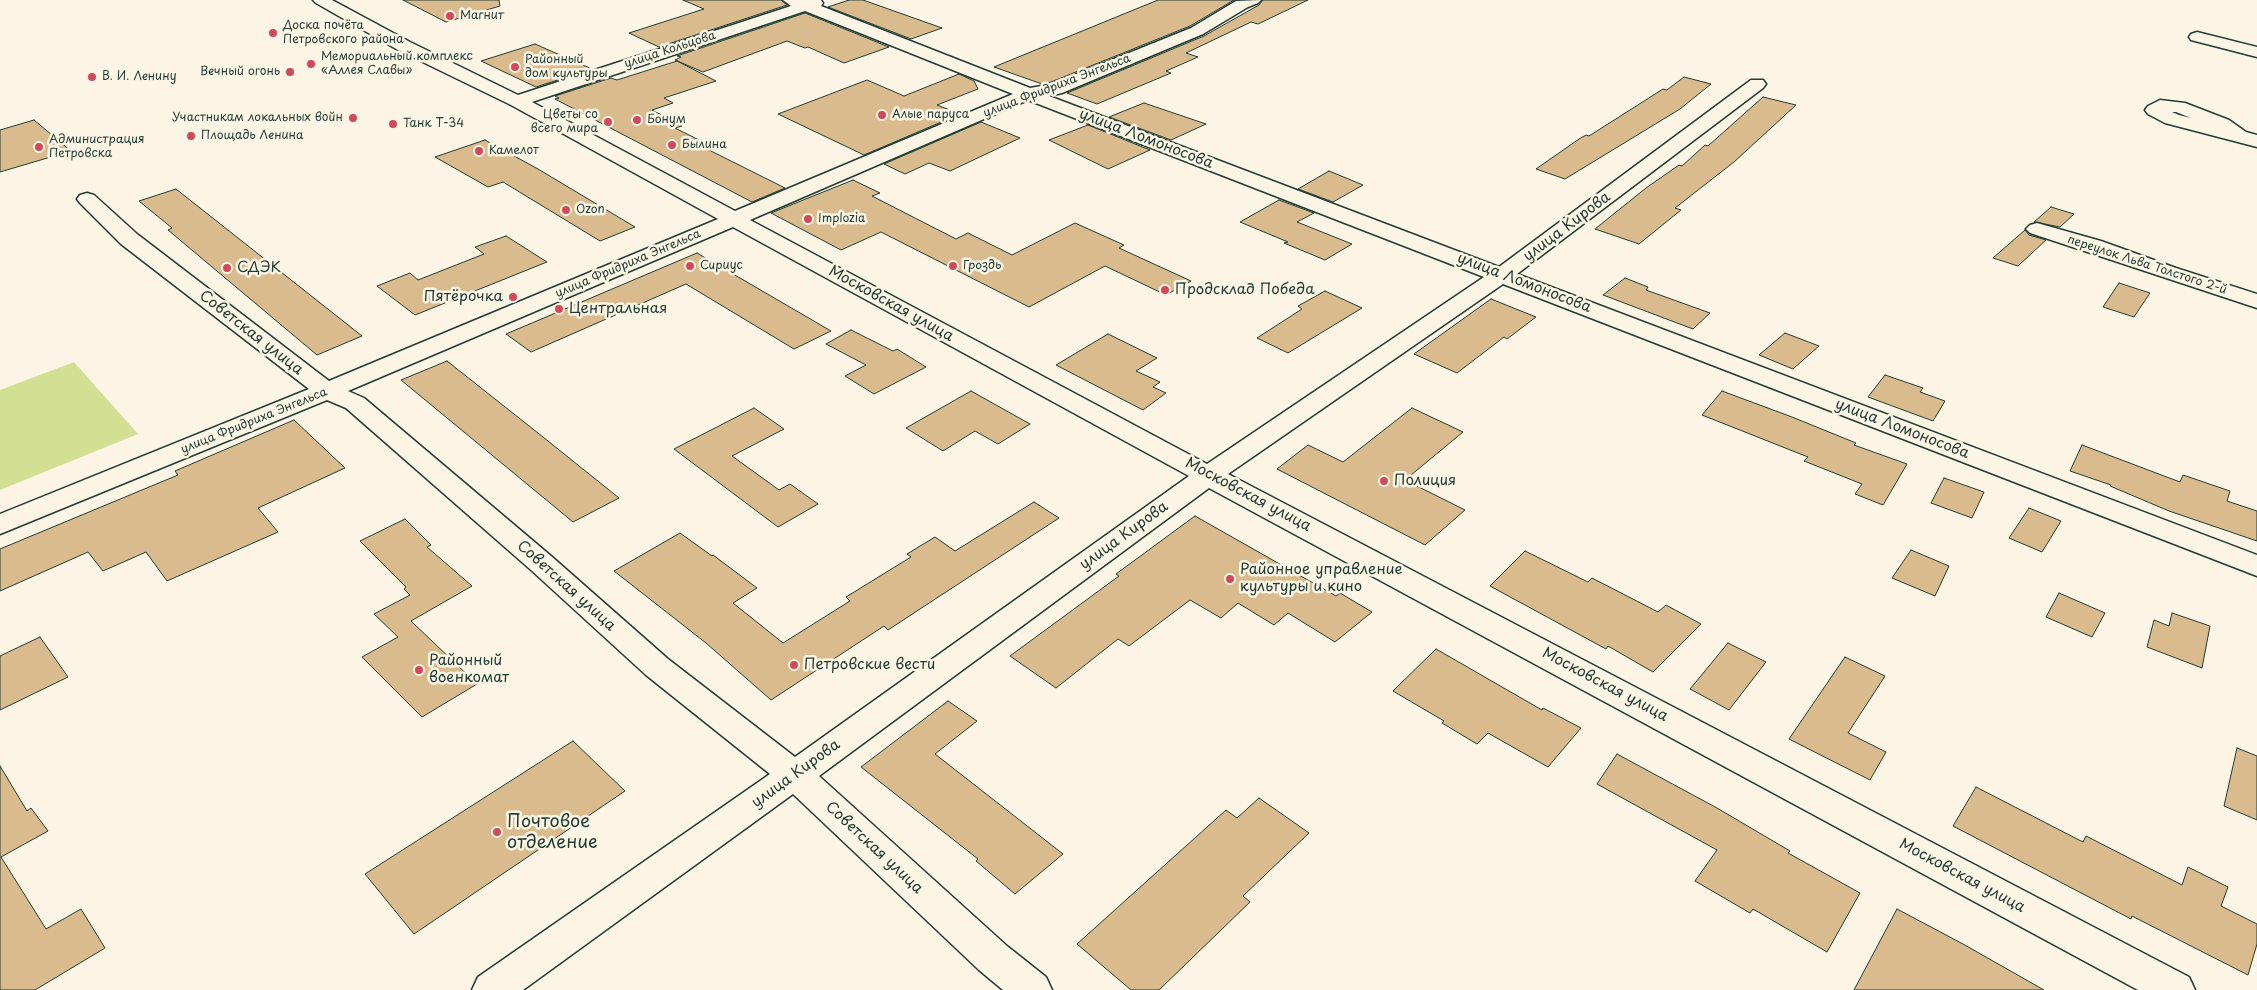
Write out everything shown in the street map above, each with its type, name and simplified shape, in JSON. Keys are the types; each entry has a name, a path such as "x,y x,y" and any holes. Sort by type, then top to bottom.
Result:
{"street":[{"name":"Московская улица","path":"321,0 404,46 517,101 1021,375 1210,474 2175,990"},
{"name":"улица Фридриха Энгельса","path":"0,525 460,336 1028,94 1056,88 1197,31 1242,4 1253,0"},
{"name":"улица Кольцова","path":"517,101 807,2"},
{"name":"улица Ломоносова","path":"807,2 1028,94 2257,566"},
{"path":"2197,37 2257,52"},
{"name":"улица Кирова","path":"492,990 1210,474 1502,275 1757,84"},
{"name":"Советская улица","path":"87,199 129,239 327,391 355,403 541,563 657,667 795,774 993,958 1032,990"},
{"name":"переулок Льва Толстого 2-й","path":"2037,229 2257,301"}],"green space":[{"path":"74,362 138,434 0,490 0,390"}],"building":[{"name":"Магнит","path":"403,0 499,0 500,6 446,22"},
{"path":"683,0 781,0 787,5 659,47 629,33 704,9"},
{"path":"849,0 863,0 942,28 911,39 828,7"},
{"path":"1158,0 1234,0 1190,26 1051,82 1042,84 994,67"},
{"path":"1263,0 1308,0 1258,24 1251,22 1186,53 1198,57 1166,71 1171,73 1097,104 1067,93 1204,36 1259,5"},
{"path":"805,13 889,47 844,63 808,47 805,48 787,41 703,72 675,60 681,57 677,56"},
{"path":"535,44 592,69 536,87 481,61"},
{"path":"677,61 716,81 664,98 673,103 652,110 682,126 675,128 699,140 693,142 785,188 752,202 555,99 559,98 555,96 611,78 617,80"},
{"path":"959,74 974,81 978,89 937,105 960,114 864,155 778,114 867,80 904,96"},
{"path":"1684,77 1711,84 1680,109 1565,179 1536,169 1579,139 1586,135 1589,136 1663,89 1667,90"},
{"path":"1763,97 1796,105 1734,162 1675,208 1681,210 1639,244 1595,229 1646,188 1679,165 1682,166 1705,145 1708,146"},
{"path":"1144,103 1206,124 1171,140 1109,117"},
{"name":"Администрация Петровска","path":"34,120 71,151 0,172 0,130"},
{"path":"981,122 1020,138 950,171 929,163 905,174 884,164"},
{"path":"1088,125 1150,150 1108,169 1049,140"},
{"path":"485,140 538,169 635,227 600,241 503,182 488,187 435,157"},
{"path":"1329,171 1363,185 1333,202 1298,189"},
{"path":"853,180 880,193 872,196 956,239 968,233 1012,255 1075,223 1124,245 1119,248 1191,281 1166,295 1105,266 1029,307 881,232 841,250 771,213"},
{"path":"176,189 362,336 317,355 168,230 172,228 139,201"},
{"path":"1279,200 1314,213 1297,222 1352,244 1325,260 1240,222"},
{"path":"2051,207 2074,214 2060,227 2034,222"},
{"path":"2025,230 2029,235 2046,240 2018,266 1993,258"},
{"path":"506,236 547,262 415,315 377,286 410,273 418,280 484,254 475,247"},
{"path":"697,253 831,331 794,349 686,284 531,352 506,334"},
{"path":"1625,278 1648,287 1646,290 1710,313 1693,329 1603,295"},
{"path":"2119,283 2150,293 2134,317 2103,307"},
{"path":"1325,291 1362,308 1288,353 1257,338 1302,309 1298,306"},
{"path":"1491,299 1536,317 1507,339 1504,337 1457,373 1414,354"},
{"path":"851,330 893,351 897,349 926,367 874,394 845,376 866,365 826,344"},
{"path":"1785,333 1819,346 1793,369 1759,355"},
{"path":"1108,334 1157,358 1136,371 1160,382 1153,387 1166,393 1143,410 1056,365"},
{"path":"447,361 619,498 573,522 401,380"},
{"path":"1885,375 1923,388 1920,392 1945,401 1933,421 1868,397"},
{"path":"971,391 1030,424 998,444 975,431 943,451 906,428"},
{"path":"1722,391 1856,443 1854,445 1907,464 1883,505 1855,494 1862,484 1804,461 1808,457 1702,415"},
{"path":"754,408 784,429 732,456 779,490 790,484 818,504 778,527 674,449"},
{"path":"1412,408 1463,432 1405,480 1465,510 1425,545 1277,469 1308,445 1343,462"},
{"path":"294,420 345,468 258,508 278,532 167,581 146,552 103,571 88,552 0,591 0,549 178,475 175,471"},
{"path":"2082,445 2180,482 2183,475 2230,491 2227,501 2257,511 2257,541 2169,511 2111,485 2070,471"},
{"path":"1944,478 1984,492 1972,518 1931,503"},
{"path":"1034,502 1059,518 888,630 884,626 771,700 706,643 614,571 680,533 757,588 733,603 783,643 850,601 846,597 911,557 907,554 935,537 955,551"},
{"path":"2029,508 2061,521 2042,552 2009,538"},
{"path":"1195,516 1336,596 1340,593 1372,612 1335,642 1288,613 1274,625 1238,603 1221,618 1190,600 1129,646 1118,639 1056,688 1010,656 1119,576 1116,574"},
{"path":"405,519 431,545 427,547 472,586 411,621 477,684 422,717 362,657 398,637 374,614 410,595 404,589 406,587 360,541"},
{"path":"1911,550 1949,566 1935,596 1892,578"},
{"path":"1525,551 1588,582 1592,578 1658,612 1666,605 1701,624 1653,672 1608,646 1606,649 1490,586"},
{"path":"2059,593 2105,613 2092,637 2046,617"},
{"path":"2172,613 2210,626 2202,668 2147,647 2154,620 2169,626"},
{"path":"40,637 68,677 0,710 0,656"},
{"path":"1728,643 1766,662 1729,710 1690,689"},
{"path":"1436,649 1542,710 1543,708 1581,728 1548,767 1488,733 1477,744 1442,723 1444,721 1393,691"},
{"path":"1845,657 1885,676 1848,733 1886,752 1870,780 1789,739"},
{"path":"948,701 977,721 935,754 1063,854 1015,894 976,861 978,859 861,767"},
{"name":"Почтовое отделение","path":"573,741 625,791 414,934 365,874"},
{"path":"2237,748 2257,756 2257,820 2224,806"},
{"path":"1617,754 1717,808 1790,851 1788,853 1860,893 1827,952 1753,909 1750,913 1695,881 1717,850 1597,784"},
{"path":"0,766 27,811 31,808 48,831 1,857 46,929 81,909 105,948 35,990 0,990"},
{"path":"1976,787 2083,842 2086,836 2182,885 2188,867 2228,887 2221,906 2257,924 2257,944 2248,975 2132,916 2131,919 1953,826"},
{"path":"1259,798 1309,833 1243,896 1250,902 1159,990 1131,990 1077,944 1226,810 1237,818"},
{"path":"1897,909 1963,944 2044,990 1854,990"}],"place":[{"name":"Магнит","path":"450,16"},
{"name":"Доска почёта Петровского района","path":"273,33"},
{"name":"Мемориальный комплекс «Аллея Славы»","path":"311,64"},
{"name":"Районный дом культуры","path":"515,67"},
{"name":"Вечный огонь","path":"290,72"},
{"name":"В. И. Ленину","path":"92,77"},
{"name":"Алые паруса","path":"882,115"},
{"name":"Участникам локальных войн","path":"353,118"},
{"name":"Бонум","path":"637,120"},
{"name":"Цветы со всего мира","path":"608,122"},
{"name":"Танк Т-34","path":"393,124"},
{"name":"Площадь Ленина","path":"191,136"},
{"name":"Былина","path":"672,145"},
{"name":"Администрация Петровска","path":"39,147"},
{"name":"Камелот","path":"479,151"},
{"name":"Ozon","path":"566,210"},
{"name":"Implozia","path":"808,219"},
{"name":"Сириус","path":"690,266"},
{"name":"Гроздь","path":"953,266"},
{"name":"СДЭК","path":"227,268"},
{"name":"Продсклад Победа","path":"1165,290"},
{"name":"Пятёрочка","path":"513,297"},
{"name":"Центральная","path":"559,309"},
{"name":"Полиция","path":"1384,481"},
{"name":"Районное управление культуры и кино","path":"1230,579"},
{"name":"Петровские вести","path":"794,665"},
{"name":"Районный военкомат","path":"419,670"},
{"name":"Почтовое отделение","path":"497,832"}]}
